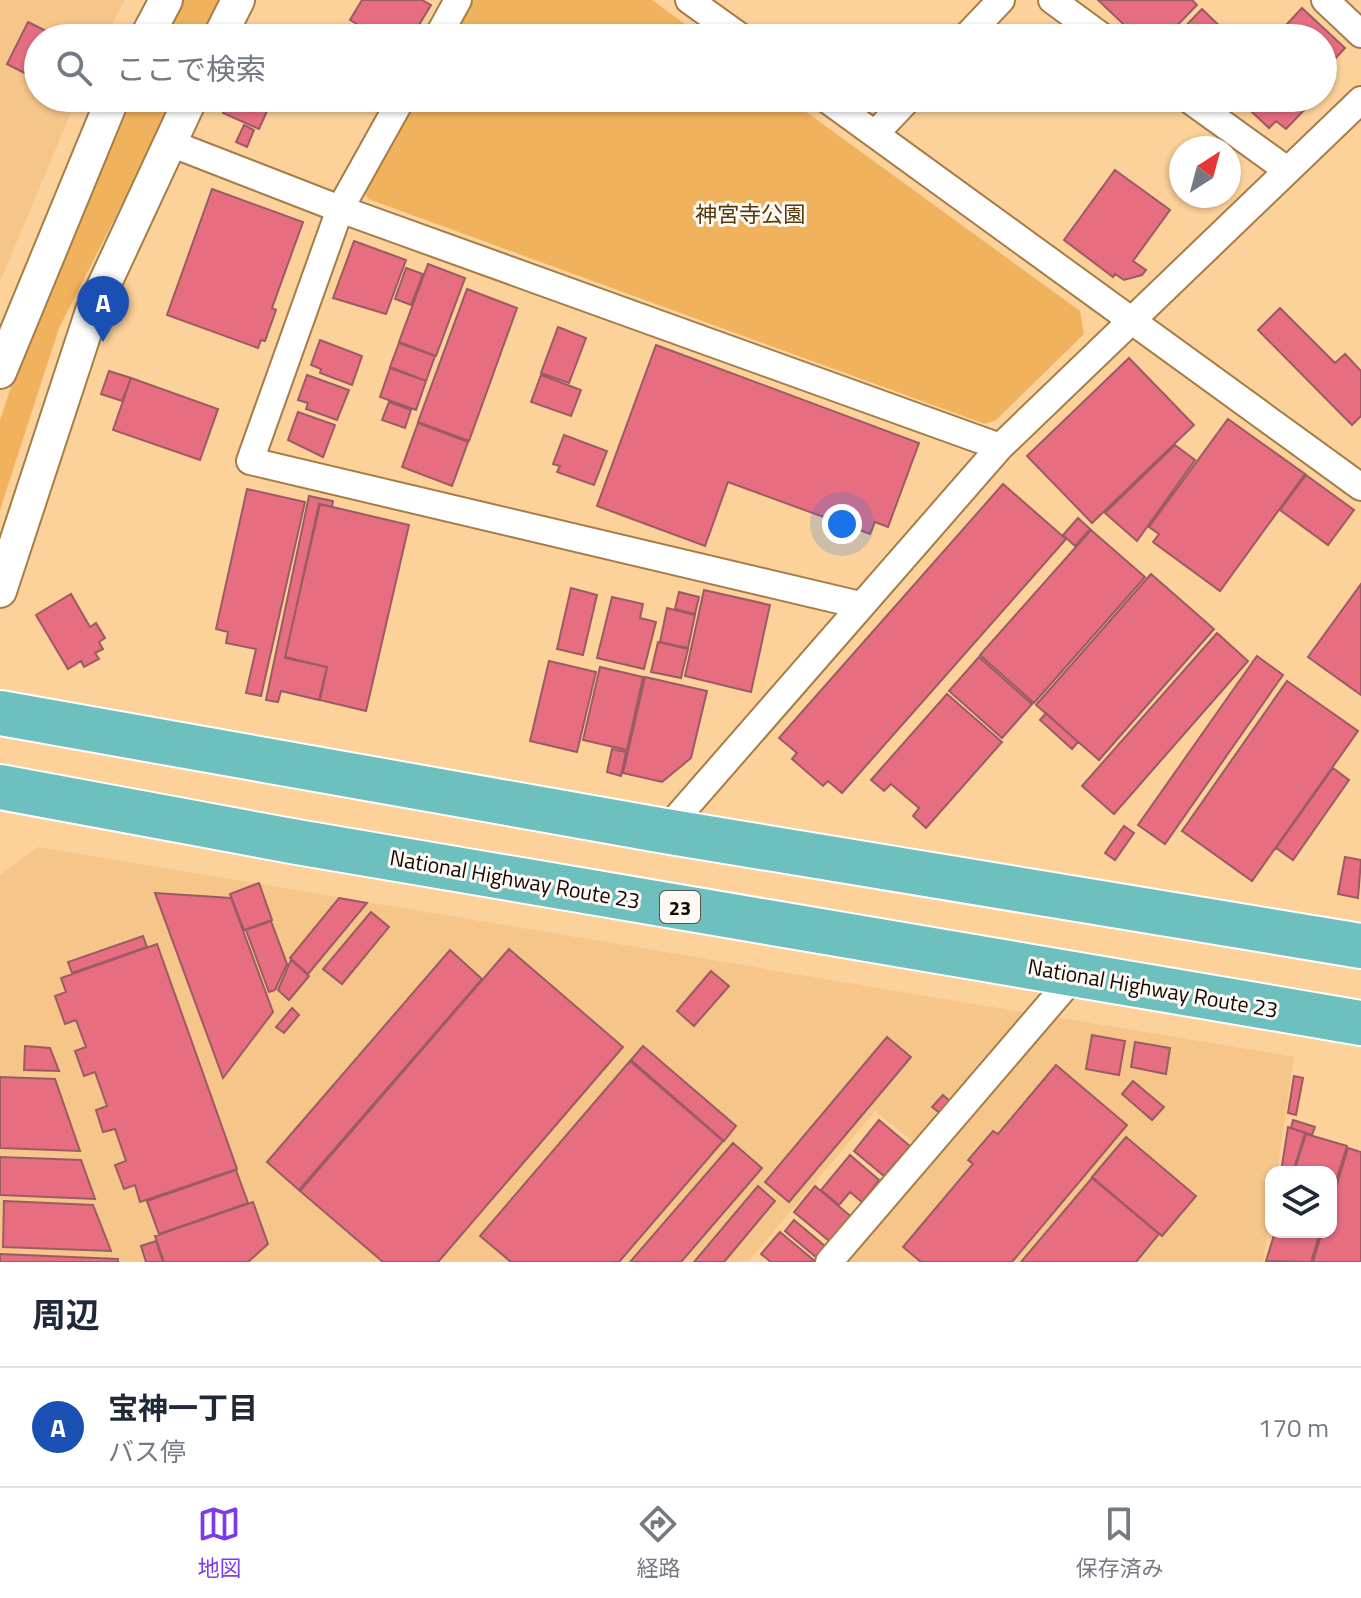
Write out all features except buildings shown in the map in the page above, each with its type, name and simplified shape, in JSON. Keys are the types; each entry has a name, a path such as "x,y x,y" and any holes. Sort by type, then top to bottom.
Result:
{"highway":[{"path":"0,713 665,831 1361,946"},
{"name":"National Highway Route 23","path":"0,787 1361,1023"}],"street":[{"path":"153,24 166,0"},
{"path":"226,24 238,0"},
{"path":"445,24 458,0"},
{"path":"689,0 722,24"},
{"path":"978,24 1001,0"},
{"path":"1052,0 1085,24"},
{"path":"1325,0 1361,34"},
{"path":"665,831 1000,447 1361,100"},
{"path":"0,372 107,112"},
{"path":"0,591 92,311 184,112"},
{"path":"394,112 340,209 250,461 860,605"},
{"path":"844,112 1361,487"},
{"path":"875,134 896,112"},
{"path":"1206,112 1287,170"},
{"path":"170,143 340,209 1000,447"},
{"path":"829,1262 1075,975"}],"shaded area":[{"path":"0,0 125,0 112,24 24,24 24,112 71,112 0,282"},
{"path":"38,847 1034,1014 918,1146 875,1111 748,1262 0,1262 0,875"},
{"path":"1054,1017 1294,1057 1278,1166 1265,1166 1267,1238 1263,1262 843,1262"}],"green space":[{"path":"182,0 226,0 213,24 170,24"},
{"path":"474,0 652,0 685,24 459,24"},
{"path":"127,112 169,112 59,328 0,510 0,420 25,345"},
{"name":"神宮寺公園","path":"408,112 806,112 1080,311 1084,334 996,420 985,424 368,199 362,188"}],"place":[{"name":"宝神一丁目","path":"103,342"}]}
